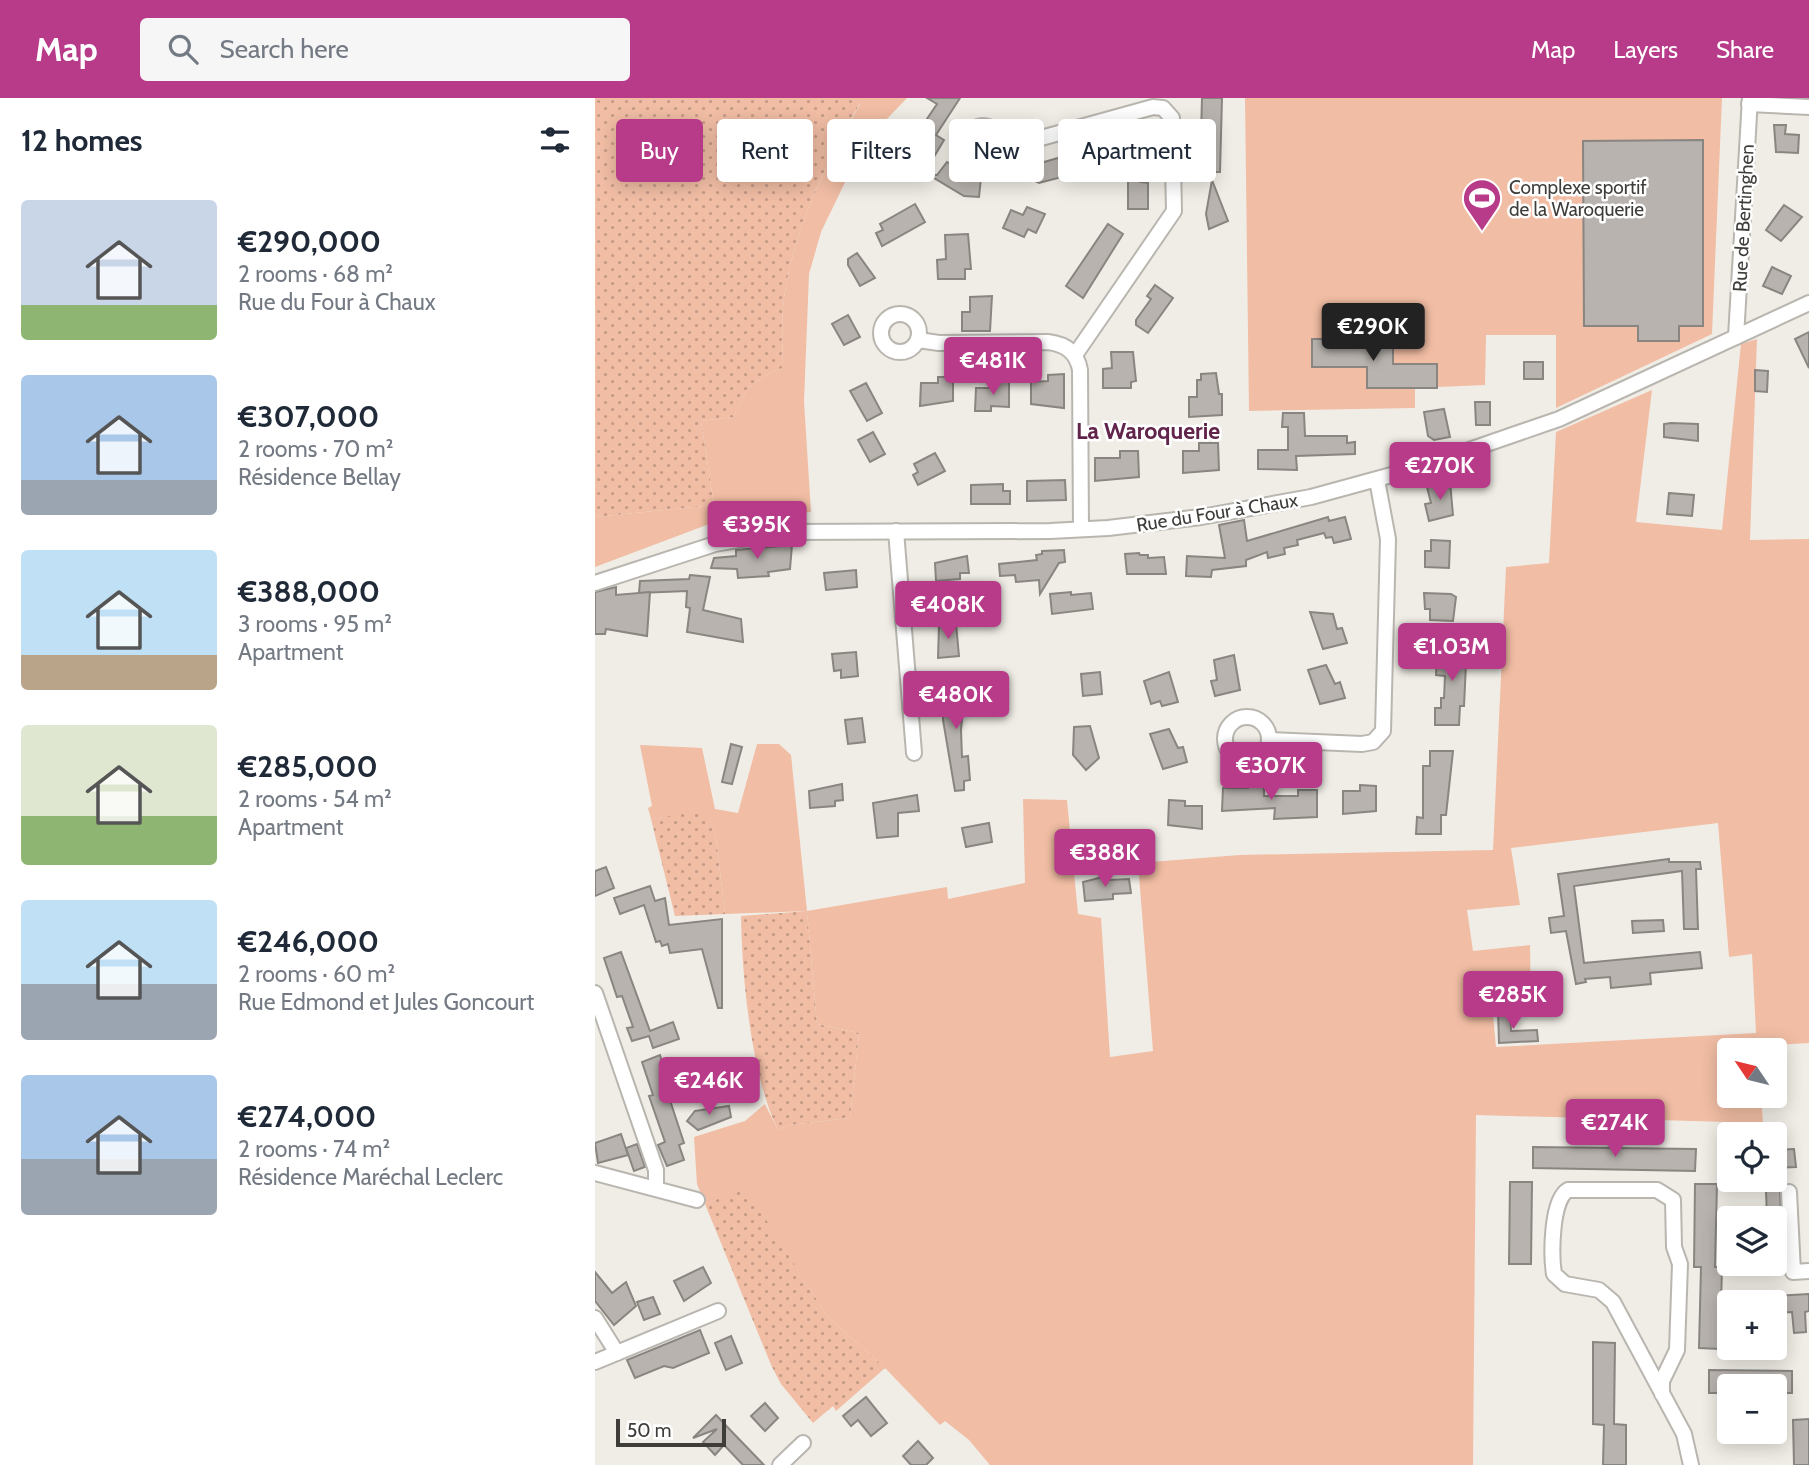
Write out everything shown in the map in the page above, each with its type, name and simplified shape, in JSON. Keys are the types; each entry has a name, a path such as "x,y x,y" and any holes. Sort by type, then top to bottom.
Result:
{"street":[{"path":"1749,101 1809,107"},
{"name":"Rue de Bertinghen","path":"1736,337 1749,101"},
{"path":"1044,136 1153,107 1163,107 1172,118 1174,211 1075,355"},
{"name":"Rue du Four à Chaux","path":"595,583 744,537 793,532 1081,529 1230,513 1377,480 1559,419 1809,303"},
{"path":"918,340 939,343 1054,342 1075,355 1080,370 1081,529"},
{"path":"1269,740 1362,744 1373,742 1383,731 1388,538 1377,480"},
{"path":"896,531 914,753"},
{"path":"595,993 656,1170 656,1188"},
{"path":"595,1173 697,1200"},
{"path":"1662,1394 1662,1381 1677,1350 1680,1264 1674,1247 1673,1200 1657,1190 1568,1190 1559,1197 1556,1208 1555,1274 1565,1284 1594,1288 1609,1297 1662,1394 1684,1434 1691,1465"},
{"path":"1790,1192 1793,1272 1809,1271"},
{"path":"595,1362 718,1311"},
{"path":"595,1318 617,1353"},
{"path":"780,1465 803,1443"}],"shaded area":[{"path":"595,98 849,98 860,103 851,119 827,119 827,167 803,221 784,298 782,368 751,386 742,398 734,417 701,421 714,505 595,517"},
{"path":"849,98 907,98 887,119 852,119 860,104"},
{"name":"Complexe sportif de la Waroquerie","path":"1245,98 1722,98 1712,334 1556,408 1556,335 1486,335 1485,385 1415,388 1415,408 1249,411"},
{"path":"827,167 827,182 845,182 821,232 809,274 804,401 811,512 712,523 595,567 595,517 714,505 701,421 734,417 742,398 751,386 782,368 783,306 789,272 795,246"},
{"path":"1757,339 1750,540 1809,539 1809,1043 1787,1044 1787,1038 1717,1038 1717,1108 1762,1108 1763,1122 1476,1115 1473,1465 990,1465 969,1440 945,1421 940,1425 885,1368 827,1316 746,1189 705,1204 697,1184 694,1137 745,1121 765,1104 778,1130 789,1125 850,1118 859,1033 817,1024 807,911 947,887 948,899 1025,883 1023,799 1067,800 1078,914 1101,918 1110,1057 1153,1051 1138,863 1240,855 1493,850 1506,567 1549,563 1556,432 1652,390 1636,522 1722,530 1741,344","holes":["1718,823 1729,957 1752,954 1756,1033 1496,1047 1492,1005 1531,1006 1530,945 1473,951 1467,910 1520,905 1511,848"]},
{"path":"757,744 779,744 791,755 807,911 725,914 716,838 707,811 651,819 648,808 652,806 640,745 702,748 715,809 738,813"},
{"path":"707,810 716,838 725,914 675,916 651,819"},
{"path":"807,911 817,1024 859,1033 850,1118 789,1125 778,1130 761,1082 755,1054 743,967 741,916"},
{"path":"746,1188 827,1316 885,1368 836,1411 833,1406 813,1423 781,1384 772,1367 705,1204"}],"building":[{"path":"927,98 960,98 936,135 944,140 935,155 935,119 927,119 937,104"},
{"path":"1202,98 1222,98 1220,172 1216,172 1216,119 1201,119"},
{"path":"1774,125 1786,125 1785,134 1799,135 1798,153 1776,152"},
{"path":"1703,140 1703,326 1679,326 1679,341 1638,341 1638,326 1584,326 1583,141"},
{"path":"1058,158 1058,178 1044,182 1044,162"},
{"path":"947,162 949,182 981,182 979,197 964,196 935,179"},
{"path":"1128,182 1148,183 1148,209 1128,209"},
{"path":"1213,182 1228,221 1209,229 1206,214"},
{"path":"915,204 925,222 882,246 876,233 883,230 880,224"},
{"path":"1784,205 1802,217 1781,241 1766,230"},
{"path":"1027,207 1045,214 1036,233 1028,229 1024,237 1003,228 1011,210 1023,215"},
{"path":"1108,224 1123,234 1083,298 1066,286"},
{"path":"968,234 971,269 965,269 965,279 938,279 937,260 946,259 945,235"},
{"path":"857,253 875,278 860,286 848,265 848,259"},
{"path":"1772,267 1791,276 1782,294 1763,286"},
{"path":"1155,285 1173,298 1148,333 1136,325 1136,320 1151,299 1147,296"},
{"path":"992,296 990,331 962,331 962,312 970,312 970,297"},
{"path":"848,315 860,337 844,345 832,324"},
{"path":"1809,332 1809,368 1795,339"},
{"path":"1312,339 1393,339 1393,364 1437,364 1437,388 1367,388 1367,367 1312,367"},
{"path":"1111,352 1133,352 1136,381 1131,382 1131,388 1103,388 1103,369 1112,368"},
{"path":"1524,362 1543,362 1543,379 1524,379"},
{"path":"1755,370 1768,371 1767,392 1755,391"},
{"path":"1216,373 1219,394 1222,394 1222,415 1189,417 1189,397 1197,397 1197,380 1201,380 1201,374"},
{"path":"1064,374 1064,408 1031,404 1031,382 1048,381 1048,375"},
{"path":"938,377 953,377 953,401 920,406 921,383 938,383"},
{"path":"993,382 1009,382 1009,407 991,406 991,411 975,411 976,388 992,388"},
{"path":"866,383 882,413 867,421 850,391"},
{"path":"1475,402 1490,402 1490,425 1476,425"},
{"path":"1444,409 1450,437 1434,440 1428,436 1424,412"},
{"path":"1283,413 1304,413 1305,436 1347,436 1347,443 1355,442 1355,454 1296,456 1297,470 1258,469 1258,450 1288,450 1288,427 1282,427"},
{"path":"1664,424 1698,424 1698,441 1664,437"},
{"path":"873,432 885,454 870,462 858,440"},
{"path":"1199,443 1218,443 1219,470 1183,473 1183,451 1199,451"},
{"path":"1120,451 1138,451 1139,477 1095,481 1095,458 1120,458"},
{"path":"935,453 945,471 918,485 913,475 918,472 914,464"},
{"path":"1065,480 1066,500 1027,501 1027,481"},
{"path":"1450,482 1453,515 1429,521 1425,504 1431,503 1427,487"},
{"path":"1003,484 1003,491 1010,491 1010,504 971,504 971,485"},
{"path":"1669,493 1694,495 1692,516 1667,514"},
{"path":"1328,517 1329,521 1345,517 1351,539 1334,543 1332,537 1326,538 1324,533 1297,540 1298,545 1284,548 1285,554 1268,558 1267,552 1246,560 1246,566 1212,570 1211,577 1186,576 1187,556 1225,558 1219,525 1244,520 1247,541"},
{"path":"1431,540 1450,541 1449,568 1425,567 1425,551 1431,551"},
{"path":"792,545 790,569 768,572 769,576 738,578 737,569 711,568 714,558 736,556 736,550"},
{"path":"1064,550 1065,562 1059,563 1040,594 1039,580 1016,582 1015,575 1000,576 999,564 1037,560 1036,555 1042,554 1042,551"},
{"path":"1125,554 1148,555 1148,558 1164,557 1166,574 1127,574"},
{"path":"967,556 969,573 960,573 960,579 936,581 935,563"},
{"path":"856,570 857,587 826,590 824,573"},
{"path":"690,575 710,577 703,610 741,619 743,642 687,632 690,608 686,607 687,591 639,593 640,581 689,579"},
{"path":"616,587 616,595 650,592 647,636 606,629 605,634 595,634 595,592"},
{"path":"1071,592 1071,595 1091,593 1093,609 1052,614 1050,594"},
{"path":"1424,593 1451,594 1456,597 1453,621 1430,620 1430,609 1425,609"},
{"path":"1310,612 1333,614 1337,629 1342,628 1347,643 1323,649"},
{"path":"956,624 959,656 938,658 939,625"},
{"path":"1444,642 1467,642 1464,706 1460,706 1459,725 1435,725 1435,708 1441,708 1441,698 1444,698 1445,676 1436,675 1437,656 1444,657"},
{"path":"856,652 858,676 841,678 841,670 834,671 832,654"},
{"path":"1234,655 1240,690 1215,696 1211,681 1217,680 1214,660"},
{"path":"1326,665 1335,684 1340,682 1345,698 1320,704 1308,670"},
{"path":"1100,672 1102,694 1083,696 1081,674"},
{"path":"1169,672 1178,702 1162,706 1160,701 1151,704 1144,681"},
{"path":"970,683 970,709 963,709 961,730 962,757 968,756 970,780 964,781 964,790 955,791 943,720 944,686"},
{"path":"862,718 865,742 848,744 845,720"},
{"path":"1090,726 1099,758 1086,770 1073,755 1074,727"},
{"path":"1169,729 1178,748 1183,747 1187,762 1163,769 1150,734"},
{"path":"731,744 742,747 732,784 722,782"},
{"path":"1430,751 1453,751 1446,815 1441,815 1441,834 1416,834 1417,817 1423,818 1423,766 1430,766"},
{"path":"1248,783 1264,784 1264,796 1298,796 1298,790 1317,790 1317,817 1274,819 1275,808 1222,811 1223,788 1248,788"},
{"path":"842,784 843,800 835,801 835,806 810,808 809,791"},
{"path":"1360,785 1376,786 1376,811 1343,814 1343,791 1360,791"},
{"path":"917,795 919,811 898,813 898,836 877,838 873,803"},
{"path":"1169,800 1185,801 1185,806 1202,806 1202,829 1168,825"},
{"path":"989,823 992,842 966,847 962,828"},
{"path":"1669,859 1669,862 1700,862 1701,869 1696,869 1698,929 1684,929 1682,871 1574,886 1584,963 1700,952 1702,968 1650,973 1651,984 1611,988 1610,977 1585,979 1586,982 1576,984 1566,931 1551,933 1549,918 1564,916 1558,874"},
{"path":"606,867 614,888 595,896 595,871"},
{"path":"1107,876 1108,880 1129,879 1131,893 1113,894 1113,899 1085,901 1083,882"},
{"path":"650,886 655,901 665,898 669,925 722,919 722,1008 718,1008 702,949 670,953 668,944 662,946 660,941 656,942 644,905 620,914 614,898"},
{"path":"1663,920 1664,931 1633,933 1632,921"},
{"path":"621,952 650,1031 673,1022 679,1039 653,1048 649,1036 632,1041 627,1028 633,1027 622,996 617,997 604,958"},
{"path":"1498,1010 1510,1010 1511,1031 1537,1030 1538,1041 1499,1043"},
{"path":"660,1055 667,1077 663,1079 684,1143 679,1145 684,1160 667,1166 658,1145 665,1142 649,1096 653,1095 642,1062"},
{"path":"729,1106 731,1117 698,1130 687,1121 695,1111"},
{"path":"621,1134 628,1155 598,1163 595,1143"},
{"path":"637,1144 645,1167 634,1171 626,1148"},
{"path":"1533,1147 1696,1149 1695,1171 1533,1168"},
{"path":"1787,1149 1794,1149 1796,1167 1787,1167"},
{"path":"1510,1182 1532,1182 1531,1264 1509,1264"},
{"path":"1695,1184 1717,1184 1715,1267 1717,1276 1722,1276 1721,1290 1717,1290 1717,1349 1699,1348 1701,1267 1694,1267"},
{"path":"1766,1192 1780,1192 1781,1206 1767,1206"},
{"path":"703,1267 711,1283 684,1301 674,1281"},
{"path":"595,1272 612,1293 626,1282 636,1306 614,1325 595,1301"},
{"path":"1809,1294 1809,1311 1805,1312 1806,1332 1794,1333 1792,1312 1787,1312 1787,1295"},
{"path":"653,1297 660,1314 644,1320 637,1302"},
{"path":"700,1330 709,1353 673,1368 664,1366 635,1378 627,1360"},
{"path":"731,1336 742,1363 726,1370 715,1343"},
{"path":"1593,1342 1615,1343 1614,1424 1626,1425 1626,1465 1603,1465 1604,1425 1593,1424"},
{"path":"1709,1370 1792,1371 1792,1393 1787,1393 1787,1374 1717,1374 1717,1393 1709,1393"},
{"path":"866,1397 887,1423 871,1436 858,1420 851,1426 843,1416"},
{"path":"765,1403 778,1418 765,1431 751,1416"},
{"path":"716,1415 764,1465 743,1465 724,1445 715,1455 703,1442 717,1429 693,1438"},
{"path":"1809,1419 1809,1465 1794,1465 1793,1420"},
{"path":"918,1441 933,1458 926,1465 911,1465 903,1456"}],"place":[{"name":"Complexe sportif de la Waroquerie","path":"1482,232"}],"district":[{"name":"La Waroquerie","path":"1148,431"}]}
